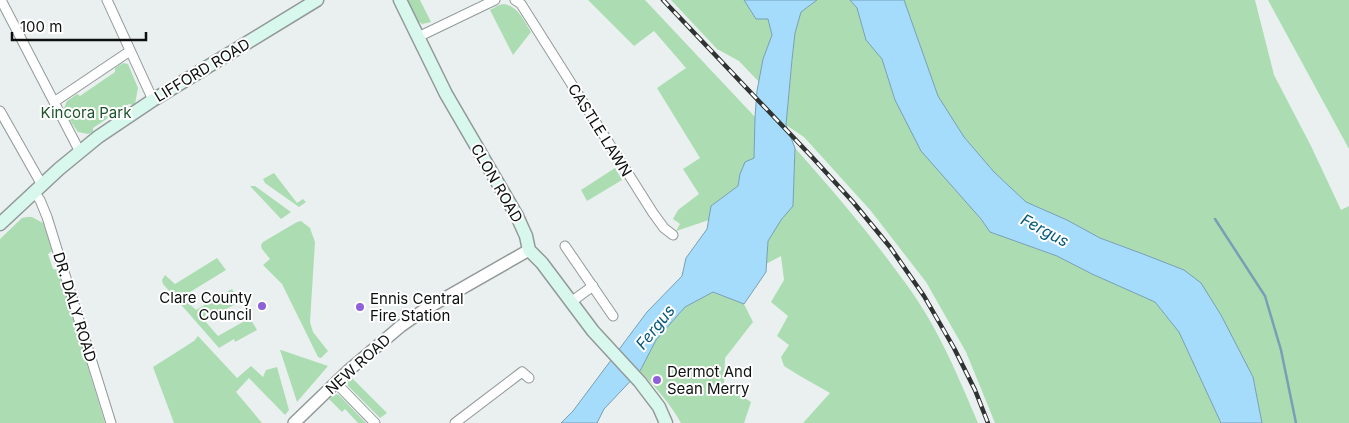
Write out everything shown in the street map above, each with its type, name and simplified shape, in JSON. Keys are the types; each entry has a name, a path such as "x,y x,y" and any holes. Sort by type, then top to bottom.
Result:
{"main road":[{"name":"CLON ROAD","path":"400,0 446,94 517,216 526,236 529,250 542,263 570,302 610,350 640,382 658,407 666,423"},
{"name":"LIFFORD ROAD","path":"0,224 80,152 111,128 314,1"}],"street":[{"path":"1,0 80,152"},
{"path":"107,0 153,100"},
{"path":"418,37 478,4 495,0"},
{"name":"CASTLE LAWN","path":"515,0 522,4 653,213 664,228 673,235"},
{"path":"54,102 130,51"},
{"path":"0,111 38,189"},
{"name":"DR. DALY ROAD","path":"38,189 111,423"},
{"path":"565,246 613,316"},
{"name":"NEW ROAD","path":"294,423 349,370 401,326 424,310 529,250"},
{"path":"570,302 592,286"},
{"path":"455,423 522,372 529,378"},
{"path":"336,383 375,423"}],"green space":[{"path":"407,0 420,0 431,22 422,24 419,22"},
{"path":"588,0 645,0 755,117 754,158 740,174 738,186 711,206 709,220 676,231 680,224 673,219 678,210 699,194 683,169 700,158 657,88 686,68 654,31 634,46"},
{"path":"671,0 744,0 756,19 768,18 772,35 763,59 759,82 739,61 717,49"},
{"path":"817,0 850,0 857,8 866,40 882,59 895,100 990,232 1057,256 1155,302 1179,332 1221,423 995,423 966,352 926,282 871,211 804,137 786,125 795,33 801,12"},
{"path":"904,0 1255,0 1274,75 1311,146 1341,210 1349,206 1349,423 1262,423 1253,376 1143,254 1100,238 1067,220 1026,202 994,172 964,137 938,96"},
{"path":"1268,0 1349,0 1349,149"},
{"path":"504,4 517,11 531,32 513,55 490,10"},
{"name":"Kincora Park","path":"123,63 128,64 138,88 135,104 129,104 93,128 93,132 88,134 78,132 64,108 67,101 77,94 80,96 115,72 115,68"},
{"path":"795,148 859,223 915,297 945,350 978,423 803,423 830,393 784,366 781,357 789,345 777,336 788,316 771,302 784,280 781,256 766,264 768,241 781,220 793,206"},
{"path":"615,168 622,180 587,201 581,190"},
{"path":"274,173 297,203 303,199 306,202 299,207 265,183 263,179"},
{"path":"250,186 255,186 291,212 281,219"},
{"path":"32,217 43,223 52,251 48,254 53,269 58,270 105,423 0,423 0,239 22,218"},
{"path":"301,221 310,228 315,242 310,322 313,332 328,351 321,358 318,357 282,284 263,265 270,259 262,249 261,245 263,242"},
{"path":"217,258 226,270 182,297 196,310 232,289 239,302 205,321 218,336 250,318 257,330 235,342 234,339 219,348 163,284 162,280 165,275 175,284"},
{"path":"713,292 744,304 753,322 725,358 724,384 751,402 744,423 681,423 657,389 640,371 656,340 685,307"},
{"path":"198,336 237,378 251,366 263,377 266,370 277,367 289,410 285,415 249,378 236,392 262,423 174,423 153,367 194,341"},
{"path":"280,350 328,366 297,402"},
{"path":"351,377 387,413 380,418 348,386 348,380"},
{"path":"336,394 366,423 358,423 345,409 342,412 329,399"}],"water":[{"name":"Fergus","path":"744,0 817,0 801,12 795,33 786,125 795,148 793,206 781,220 768,241 766,272 744,304 713,292 685,307 656,340 640,371 604,409 597,423 561,423 573,411 647,312 682,276 686,258 707,229 711,206 738,186 745,162 754,158 757,91 763,59 772,35 768,19 756,19"},
{"name":"Fergus","path":"850,0 904,0 938,96 964,137 994,172 1026,202 1067,220 1100,238 1184,270 1201,283 1221,315 1253,377 1262,423 1221,423 1179,332 1155,302 1057,256 990,232 981,219 921,151 895,100 882,59 866,40 857,8"}],"waterway":[{"path":"1215,219 1265,296 1281,350 1296,423"}],"railway":[{"path":"663,0 812,157 853,202 890,247 924,296 954,348 975,390 988,423"}],"place":[{"name":"Clare County Council","path":"262,306"},
{"name":"Ennis Central Fire Station","path":"360,307"},
{"name":"Dermot And Sean Merry","path":"657,380"}]}
